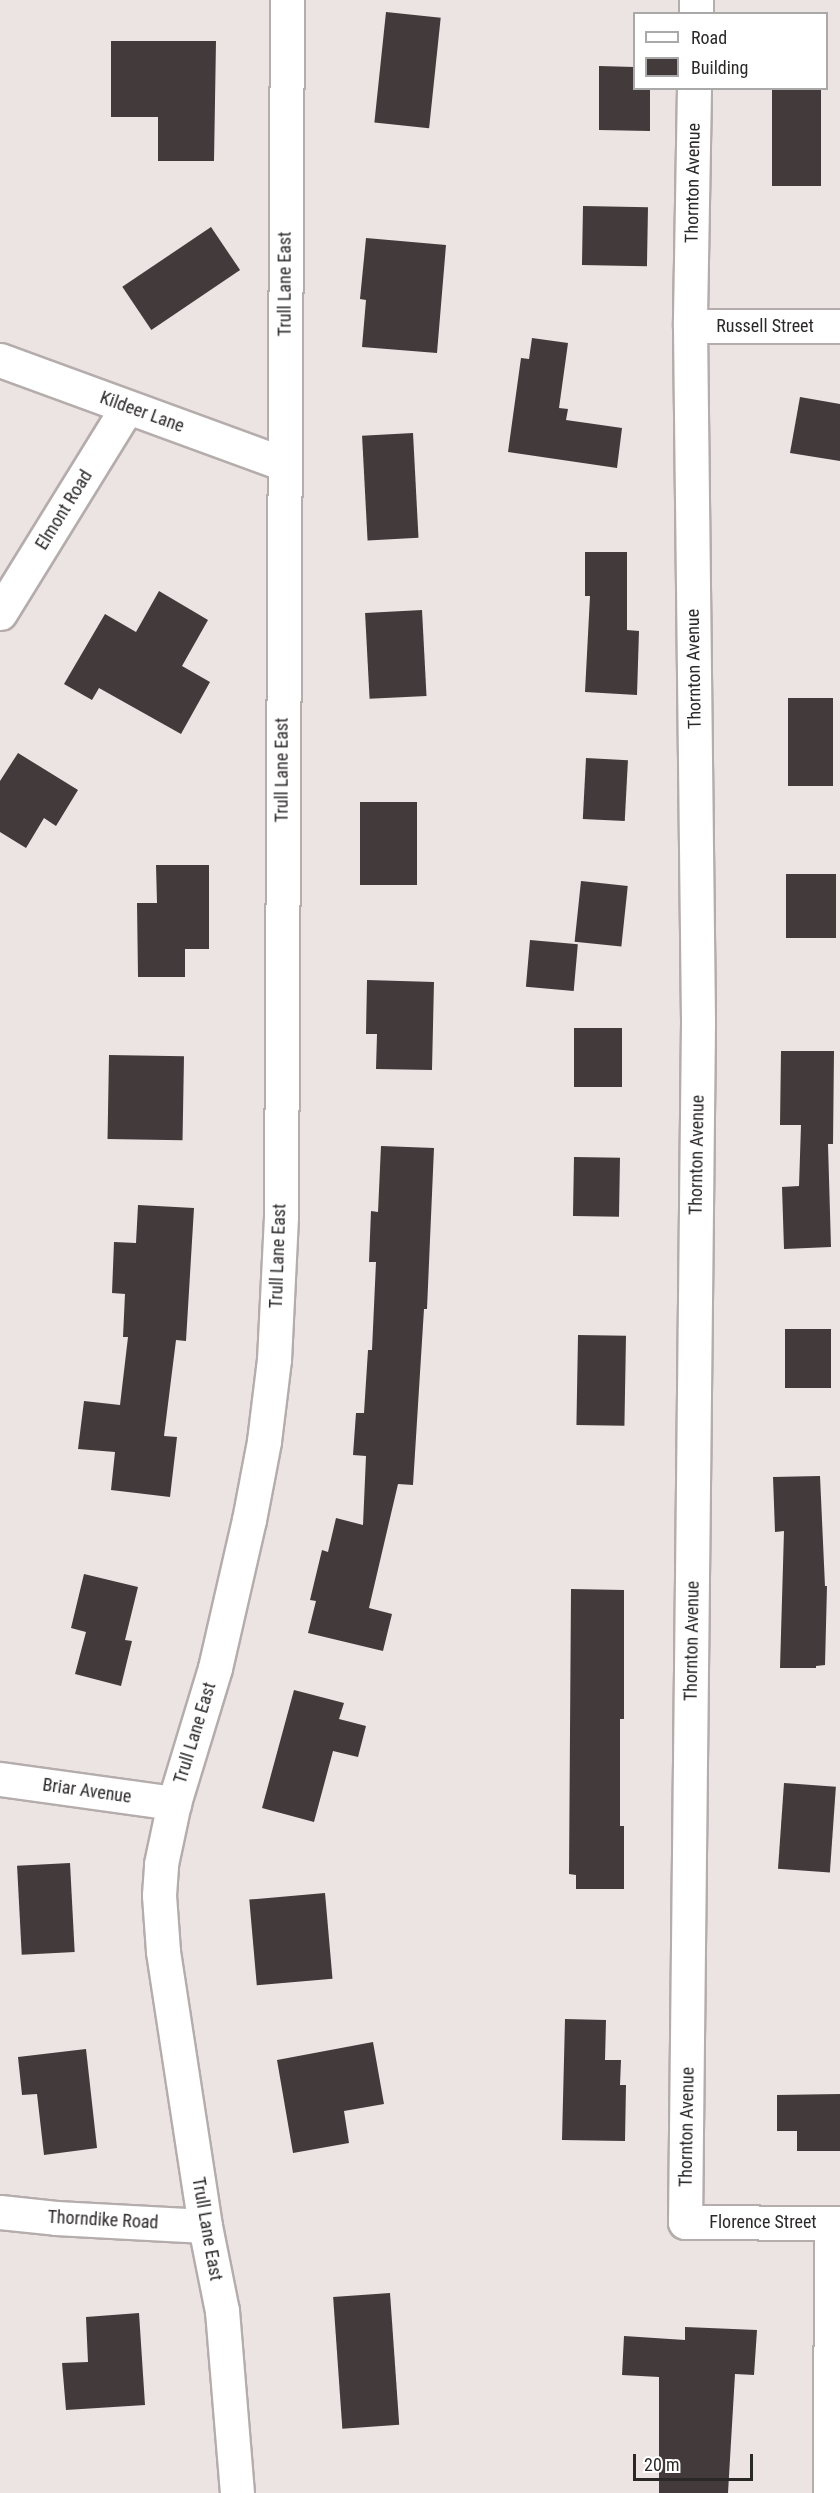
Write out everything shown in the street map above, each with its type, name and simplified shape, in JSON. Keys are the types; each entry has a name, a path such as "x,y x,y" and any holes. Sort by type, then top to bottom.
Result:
{"street":[{"name":"Trull Lane East","path":"237,2493 228,2360 217,2279 205,2226 160,1924 161,1864 174,1803 215,1668 235,1583 264,1441 274,1360 281,1216 286,0"},
{"name":"Thornton Avenue","path":"685,2222 698,1023 690,326 694,90"},
{"name":"Russell Street","path":"690,326 840,326"},
{"name":"Kildeer Lane","path":"0,360 284,464"},
{"name":"Elmont Road","path":"0,613 127,407"},
{"name":"Briar Avenue","path":"0,1779 174,1803"},
{"name":"Thorndike Road","path":"0,2212 56,2218 205,2226"},
{"name":"Florence Street","path":"685,2222 836,2223"},
{"path":"830,2493 836,2223"}],"building":[{"path":"386,12 441,18 429,128 374,122"},
{"path":"111,41 216,41 214,161 158,161 158,117 111,117"},
{"path":"599,66 633,67 633,90 650,90 650,131 599,130"},
{"path":"772,90 821,90 821,186 772,186"},
{"path":"583,206 648,207 647,266 582,265"},
{"path":"211,227 240,270 151,330 122,287"},
{"path":"366,238 446,245 437,353 362,347 366,300 360,299"},
{"path":"532,338 568,343 559,408 568,409 566,420 622,428 617,468 508,452 521,358 529,359"},
{"path":"800,397 840,404 840,461 790,453"},
{"path":"413,433 418,538 368,541 362,436"},
{"path":"585,552 627,552 627,630 639,631 637,695 585,692 590,596 585,596"},
{"path":"159,591 208,620 182,666 210,682 181,734 99,688 92,700 64,684 105,614 136,632"},
{"path":"422,610 427,696 370,699 365,613"},
{"path":"788,698 833,698 833,786 788,786"},
{"path":"18,753 78,790 56,826 44,818 26,848 0,832 0,781"},
{"path":"586,758 628,760 625,821 583,819"},
{"path":"360,802 417,802 417,885 360,885"},
{"path":"156,865 209,865 209,949 185,949 185,977 138,977 137,903 157,903"},
{"path":"786,874 836,874 836,938 786,938"},
{"path":"581,881 628,886 621,947 575,942"},
{"path":"530,940 578,944 574,991 526,987"},
{"path":"367,980 434,982 432,1070 376,1069 377,1034 366,1034"},
{"path":"574,1028 622,1028 622,1087 574,1087"},
{"path":"781,1051 834,1051 833,1144 828,1144 831,1247 784,1249 782,1187 799,1186 801,1125 780,1125"},
{"path":"109,1055 184,1056 183,1140 108,1139"},
{"path":"381,1146 434,1148 427,1309 424,1309 413,1485 398,1484 369,1608 392,1614 383,1651 308,1633 316,1601 310,1600 322,1550 328,1552 336,1518 363,1525 366,1456 353,1455 356,1413 364,1413 368,1350 372,1350 376,1262 369,1262 371,1211 378,1212"},
{"path":"574,1157 620,1158 619,1217 573,1216"},
{"path":"138,1205 194,1208 186,1341 176,1340 164,1436 177,1437 170,1497 111,1490 115,1452 78,1449 84,1401 120,1405 128,1337 123,1337 125,1294 112,1293 114,1242 136,1243"},
{"path":"785,1329 831,1329 831,1388 785,1388"},
{"path":"578,1335 626,1336 624,1426 576,1425"},
{"path":"820,1476 825,1586 827,1586 825,1665 816,1666 816,1668 780,1668 784,1531 775,1532 773,1477"},
{"path":"84,1574 138,1587 125,1640 132,1641 121,1686 75,1674 86,1632 71,1628"},
{"path":"571,1589 624,1590 624,1719 620,1719 620,1826 624,1826 624,1889 576,1889 576,1875 569,1874"},
{"path":"294,1690 344,1703 339,1719 366,1726 358,1757 333,1751 314,1822 262,1808"},
{"path":"784,1783 836,1787 830,1872 778,1869"},
{"path":"70,1863 75,1952 22,1955 17,1866"},
{"path":"325,1893 332,1979 257,1985 249,1900"},
{"path":"565,2019 606,2020 605,2060 621,2060 620,2085 626,2085 625,2141 562,2140"},
{"path":"373,2042 384,2104 344,2111 349,2143 293,2153 277,2060"},
{"path":"86,2049 97,2148 44,2155 37,2094 22,2095 18,2057"},
{"path":"840,2094 840,2151 797,2151 797,2131 777,2131 777,2095"},
{"path":"390,2293 399,2425 342,2429 333,2297"},
{"path":"139,2313 145,2405 66,2410 62,2363 88,2362 86,2317"},
{"path":"685,2327 757,2330 754,2375 735,2374 728,2493 659,2493 659,2377 622,2375 624,2336 685,2340"}]}
